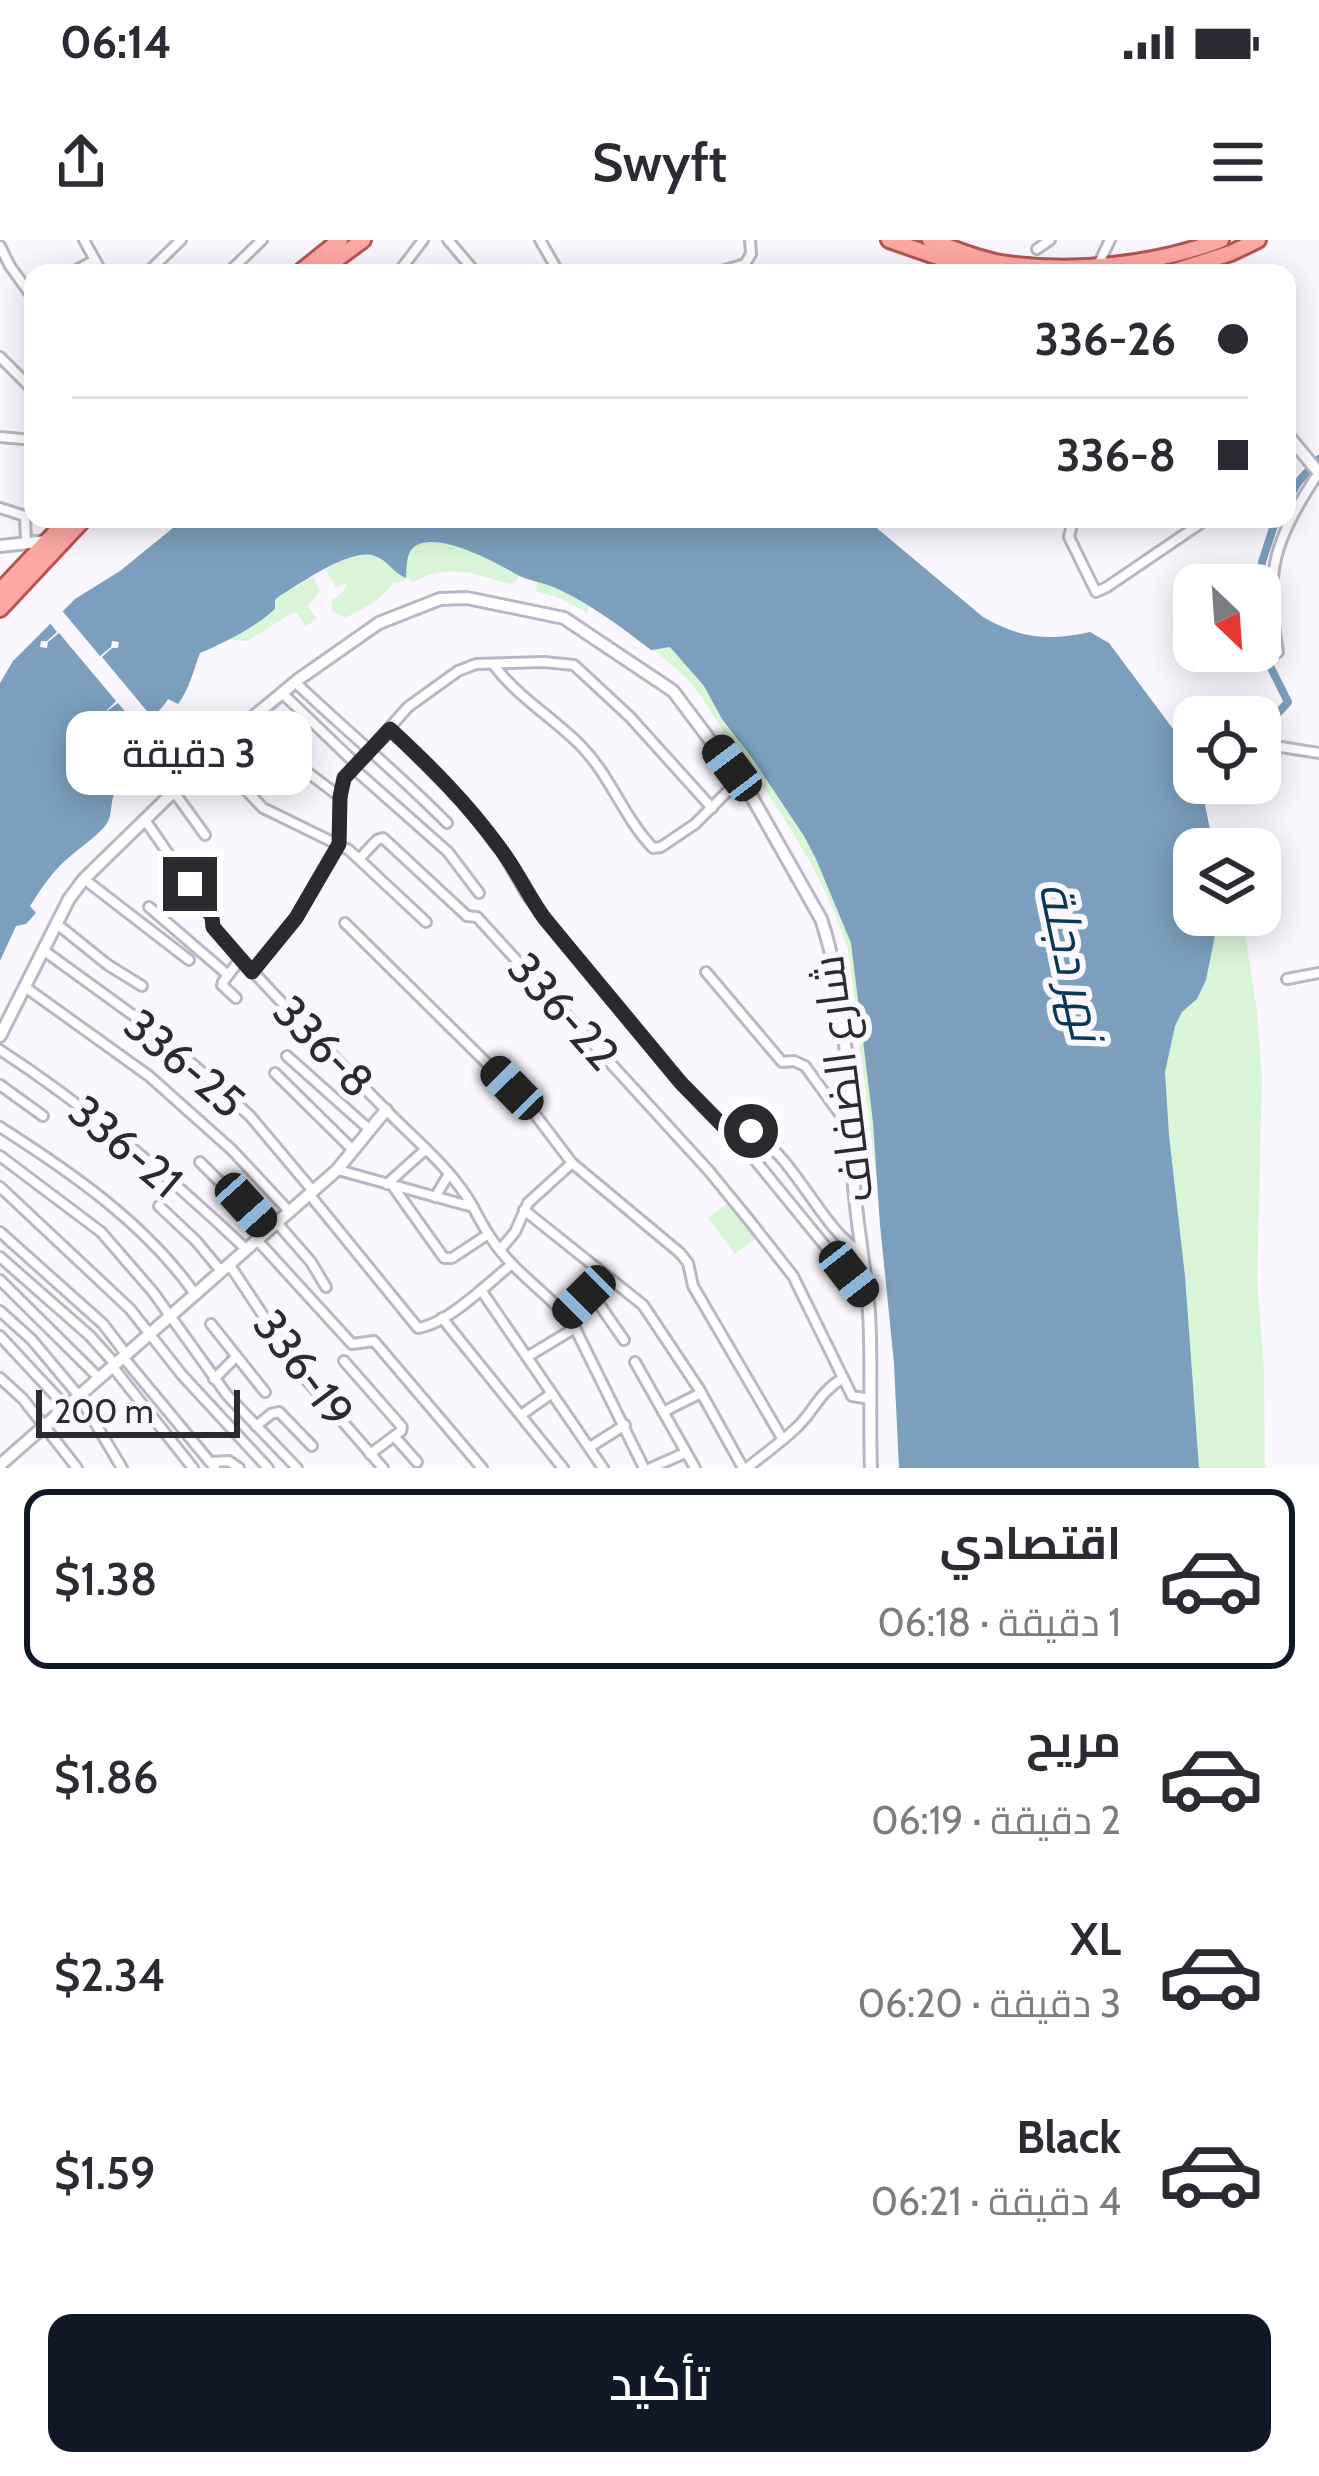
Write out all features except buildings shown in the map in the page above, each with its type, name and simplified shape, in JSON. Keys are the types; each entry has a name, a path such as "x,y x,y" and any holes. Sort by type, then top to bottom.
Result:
{"main road":[{"path":"309,264 340,240"},
{"path":"330,264 363,240"},
{"path":"889,240 958,264"},
{"path":"930,240 999,262 1030,264"},
{"path":"1130,264 1221,240"},
{"path":"1198,264 1258,240"},
{"path":"6,595 59,528"},
{"path":"6,595 75,528"}],"street":[{"path":"84,240 97,264"},
{"path":"157,264 182,240"},
{"path":"237,264 262,240"},
{"path":"405,264 423,240"},
{"path":"448,240 468,264"},
{"path":"1037,249 1050,240"},
{"path":"0,246 24,285"},
{"path":"88,264 95,260"},
{"path":"0,358 24,381"},
{"path":"1296,444 1319,472 1296,511"},
{"path":"26,543 27,528"},
{"path":"1071,528 1070,537 1096,592 1194,528"},
{"path":"1273,564 1286,528"},
{"path":"0,546 46,541"},
{"name":"شارع الضفاف","path":"0,1036 69,899 84,879 243,724 295,682 380,623 440,598 467,598 558,616 580,626 673,691 740,779 821,920 841,1012 867,1298 871,1468"},
{"path":"492,662 514,688 581,746 652,848 693,826 740,779"},
{"path":"252,972 296,918 339,844 340,797 354,766 407,707 468,667 492,662 574,665 630,717 712,808"},
{"path":"295,682 447,823"},
{"path":"282,693 448,852 479,893"},
{"path":"243,724 340,797"},
{"path":"390,729 464,802 502,850 527,895 585,968 867,1298"},
{"path":"1281,747 1319,753"},
{"path":"212,754 263,808 339,844 426,922"},
{"path":"174,792 205,836"},
{"name":"336-8","path":"145,820 212,917 213,927 461,1187 487,1235 566,1315 648,1468"},
{"name":"336-22","path":"359,859 383,838 467,916 477,917 709,1171 801,1291 852,1396 870,1399"},
{"path":"84,879 189,960"},
{"path":"149,907 227,975"},
{"path":"345,923 525,1101 572,1162 680,1253 688,1263 693,1286 782,1438"},
{"path":"57,924 142,986"},
{"name":"336-25","path":"43,950 152,1029 250,1116 412,1323 427,1327 442,1318"},
{"path":"236,998 222,986 241,958"},
{"path":"706,972 782,1062 805,1066 851,1129"},
{"path":"1287,979 1319,973"},
{"path":"25,987 149,1076 232,1150 289,1211"},
{"name":"336-21","path":"0,1050 138,1151 246,1250"},
{"path":"287,1056 370,1130"},
{"path":"275,1073 353,1150"},
{"path":"0,1085 43,1116"},
{"path":"1,1466 337,1170 386,1111"},
{"path":"0,1127 133,1222 195,1294"},
{"path":"735,1138 755,1132 849,1244 862,1252"},
{"path":"390,1184 426,1149"},
{"name":"336-19","path":"0,1156 101,1232 153,1292 214,1378 296,1468"},
{"path":"200,1162 311,1262 326,1287"},
{"path":"500,1250 524,1210 572,1162"},
{"path":"337,1170 472,1207"},
{"path":"435,1197 449,1174"},
{"path":"390,1184 444,1258 452,1258 487,1235"},
{"path":"0,1187 130,1309 212,1409 268,1468"},
{"name":"336-19","path":"159,1206 225,1268 304,1377 383,1468"},
{"path":"524,1210 643,1305 745,1468 792,1432 827,1388 843,1378"},
{"path":"0,1232 103,1324 119,1360 193,1468"},
{"path":"257,1240 352,1344 374,1341 482,1468"},
{"path":"0,1257 119,1360 213,1465 230,1461 239,1468"},
{"path":"512,1264 442,1318 563,1468"},
{"path":"566,1315 606,1276"},
{"path":"0,1280 98,1378"},
{"path":"481,1289 603,1468"},
{"path":"590,1291 625,1340"},
{"path":"0,1311 32,1340 79,1396 122,1468"},
{"path":"211,1324 265,1392"},
{"path":"527,1357 575,1328"},
{"path":"0,1336 66,1407"},
{"path":"214,1378 236,1358"},
{"path":"344,1361 401,1427 370,1454"},
{"path":"635,1362 695,1468"},
{"path":"0,1378 23,1399 77,1468"},
{"path":"663,1412 701,1393"},
{"path":"521,1415 551,1394"},
{"path":"256,1426 279,1412 312,1446"},
{"path":"590,1447 625,1426"},
{"path":"394,1436 417,1462"},
{"path":"648,1468 686,1453"}],"green space":[{"path":"365,539 478,544 520,575 509,584 460,572 438,573 413,582 407,578 394,582 345,618 332,611 332,600 348,583 333,588 325,570"},
{"path":"542,567 665,647 674,645 741,730 852,915 900,1343 899,1468 878,1193 866,1180 867,1134 858,1104 861,1064 848,950 838,921 797,840 692,685 651,648 588,605 588,613 535,591"},
{"path":"314,577 320,592 307,606 317,618 306,627 292,613 247,641 231,640 250,609"},
{"path":"1213,936 1245,936 1262,1078 1257,1281 1265,1468 1187,1468 1162,1148 1163,1049"},
{"path":"728,1203 755,1239 735,1254 708,1218"}],"water":[{"name":"نهر دجلة","path":"173,528 877,528 997,624 1035,636 1090,632 1109,643 1173,729 1173,804 1205,804 1210,828 1173,828 1173,936 1215,936 1206,980 1175,1026 1165,1072 1199,1468 899,1468 873,1122 851,943 816,859 704,686 670,647 651,650 571,595 480,556 453,545 427,542 413,548 406,578 375,556 353,557 278,597 275,609 258,622 200,653 178,704 168,699 139,733 136,748 142,767 123,779 126,791 116,790 108,822 47,881 30,906 36,913 26,924 16,926 0,961 0,683 13,661 75,599 120,571"}],"pier":[{"path":"59,607 100,656 112,641 119,642 118,648 102,657 156,722 144,734 118,703 106,717 99,717 99,712 116,701 59,633 47,648 40,647 41,641 57,632 46,618"}],"waterway":[{"path":"1296,486 1319,459"},
{"path":"1262,564 1273,528"},
{"path":"1273,672 1288,702 1281,710"}],"route":[{"path":"190,884 212,917 213,927 252,972 296,918 339,844 344,778 390,729 464,802 502,850 545,919 681,1083 735,1138 751,1131"}]}
